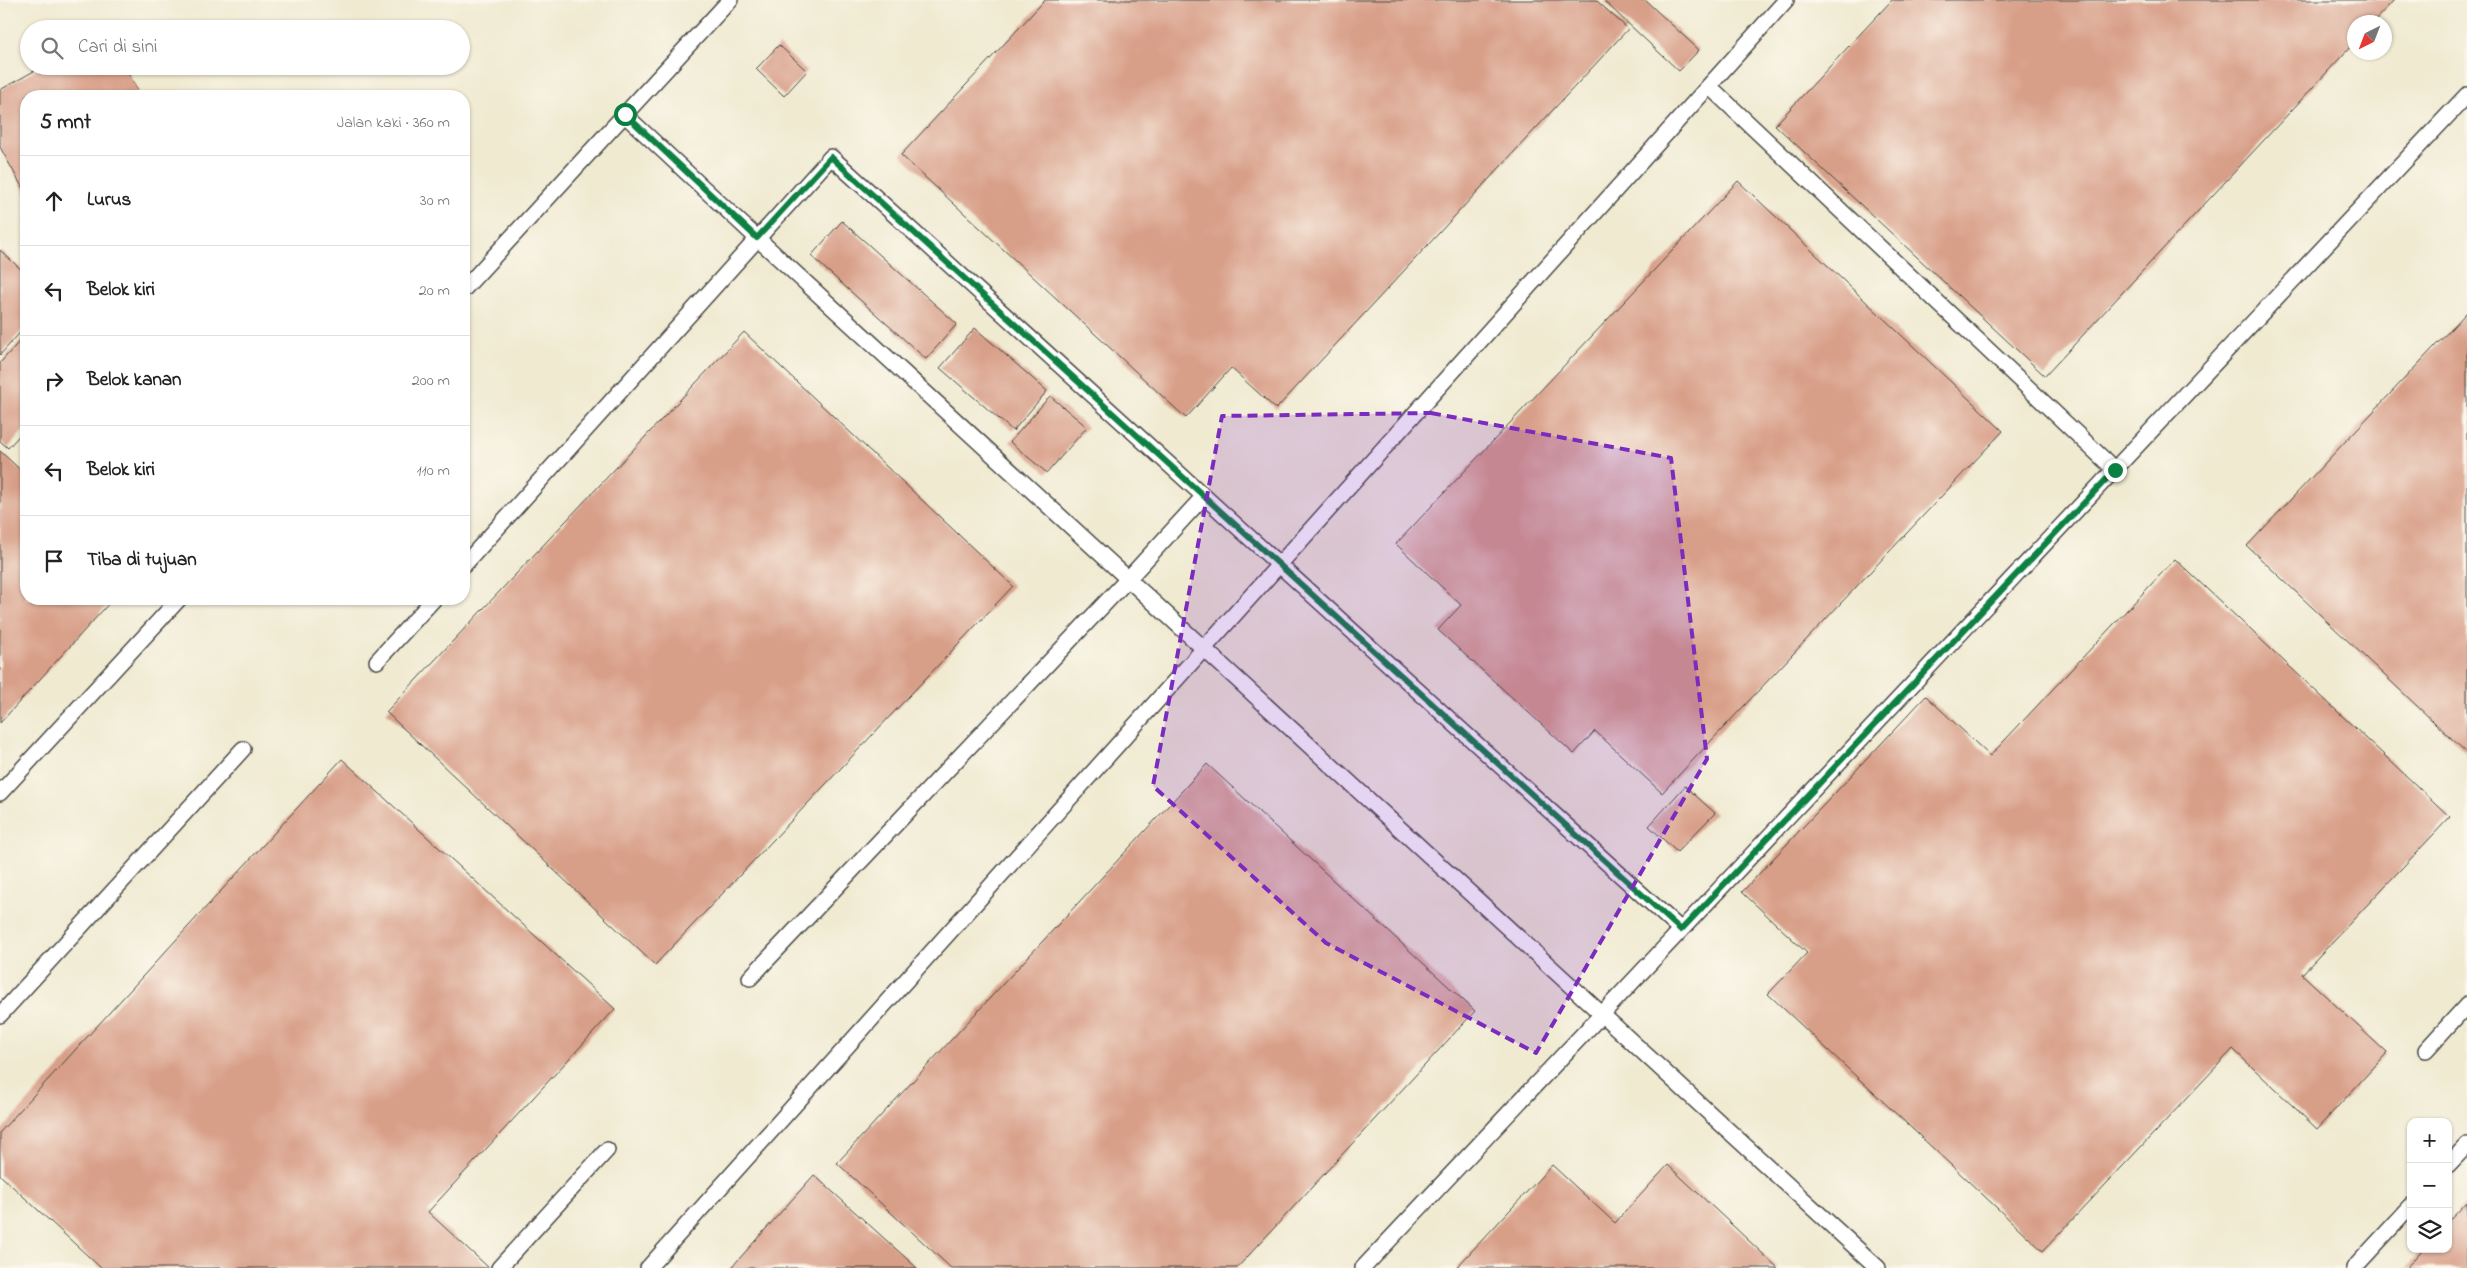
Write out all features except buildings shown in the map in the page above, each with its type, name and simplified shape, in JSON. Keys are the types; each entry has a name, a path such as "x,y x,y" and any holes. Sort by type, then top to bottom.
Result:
{"lane":[{"path":"470,283 730,0"},
{"path":"648,1268 1786,0"},
{"path":"1709,86 2115,470"},
{"path":"1364,1268 2467,96"},
{"path":"625,114 1128,580 1878,1268"},
{"path":"470,558 831,157 1681,930"},
{"path":"750,978 1128,580 1204,496"},
{"path":"0,793 173,605"},
{"path":"378,661 429,605"},
{"path":"0,1015 243,749"},
{"path":"2426,1050 2467,1004"},
{"path":"2450,1163 2467,1145"},
{"path":"499,1268 607,1150"},
{"path":"2354,1268 2409,1208"}],"highlighted area":[{"path":"1431,413 1671,458 1707,759 1536,1053 1326,943 1153,786 1222,416"}],"route":[{"path":"625,114 757,238 831,157 1681,930 2115,470"}]}
